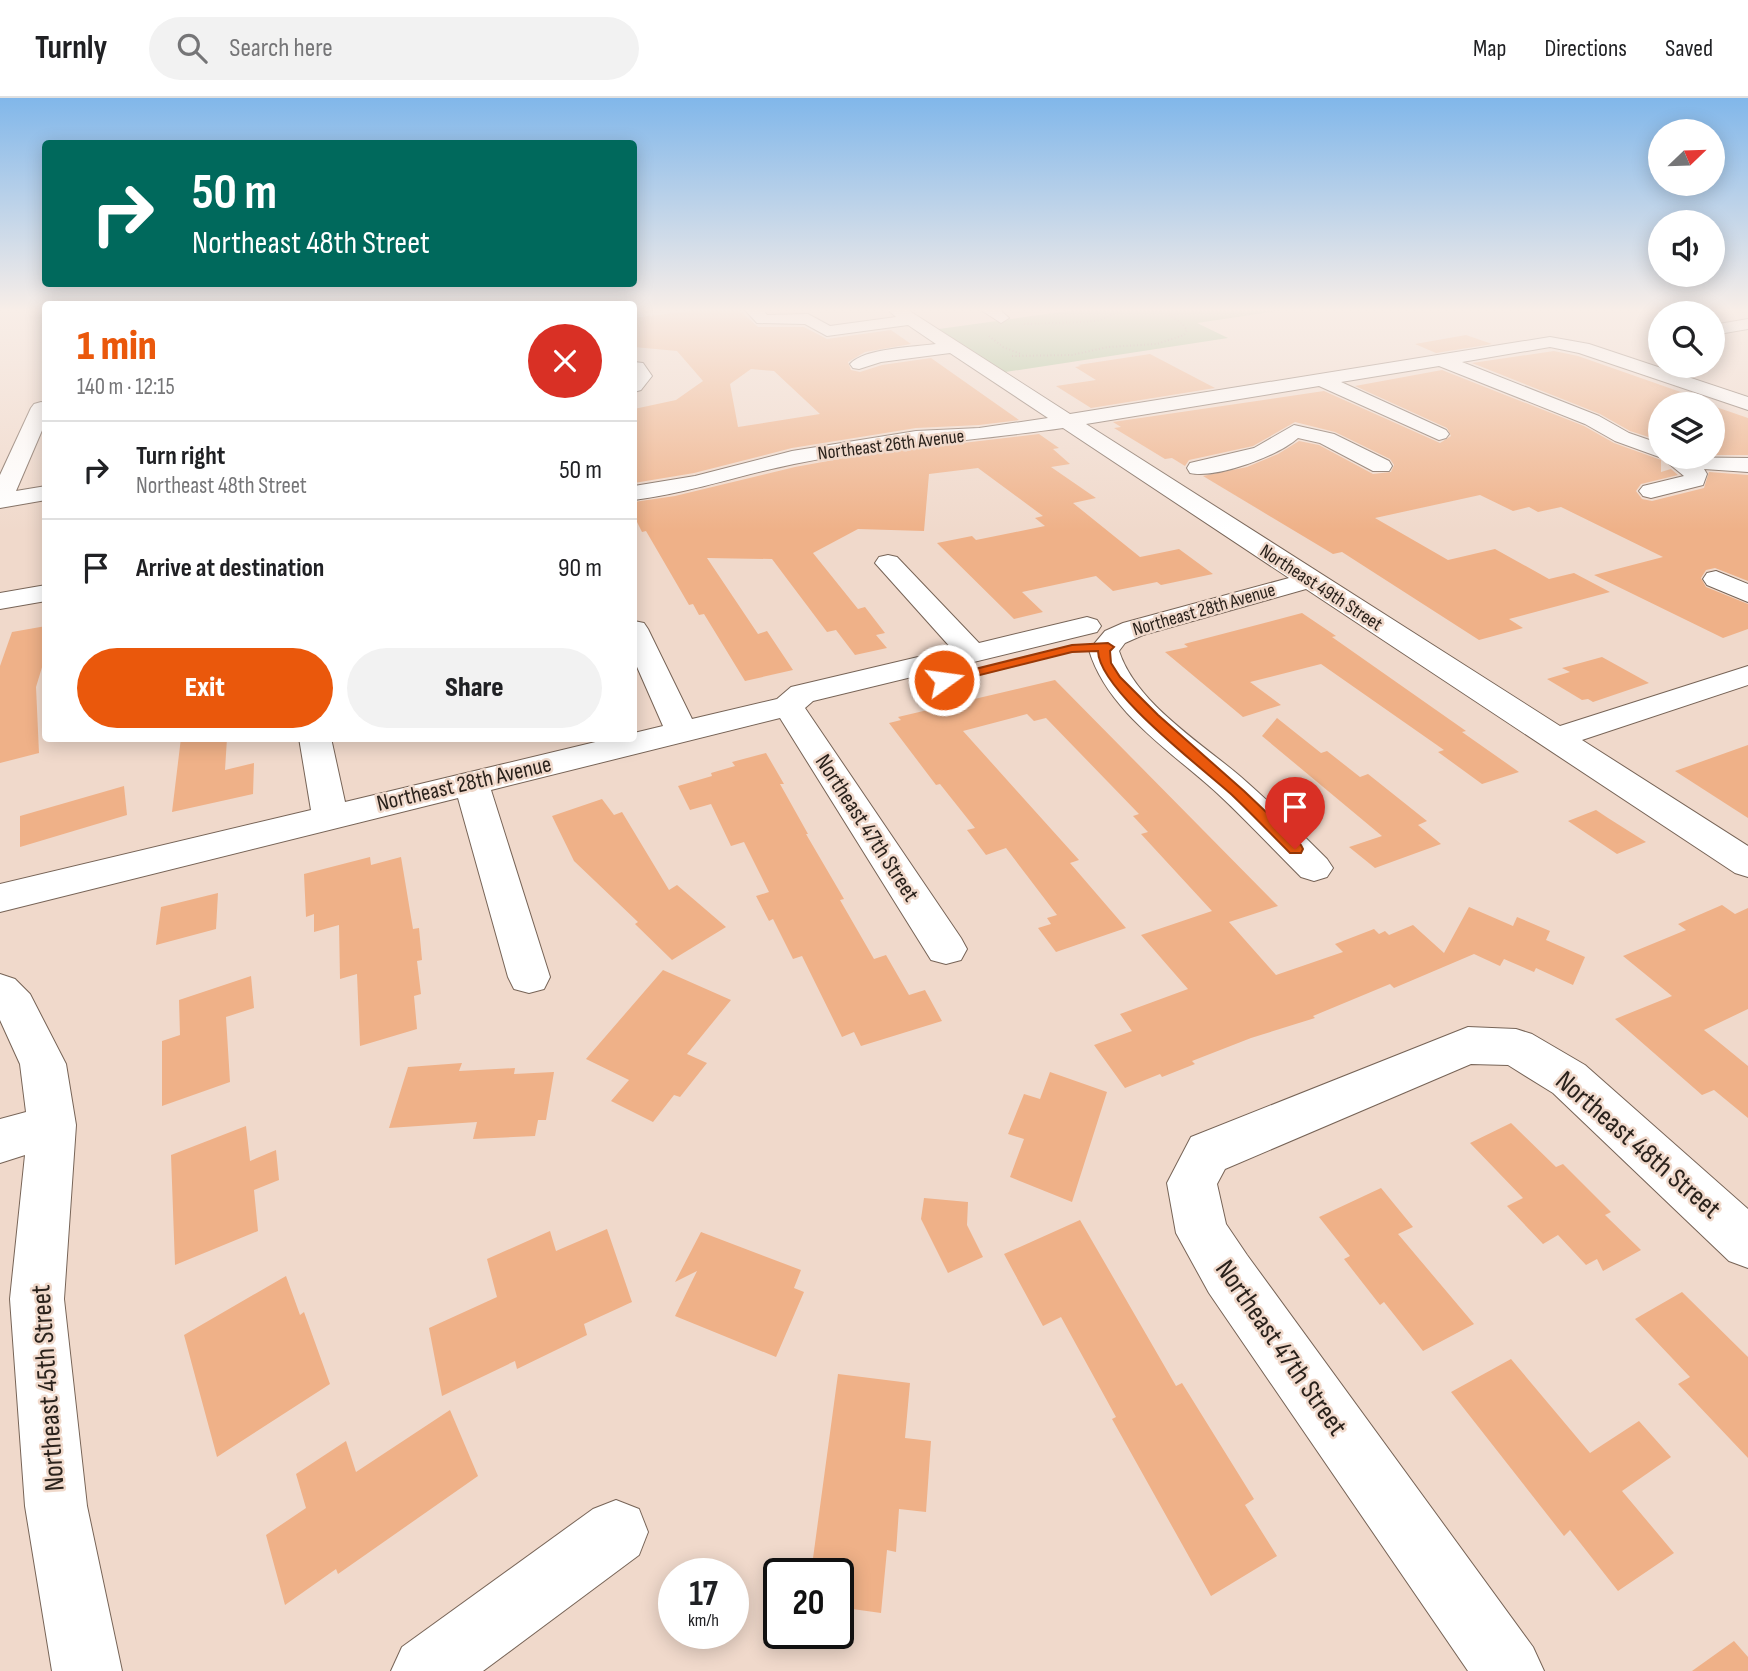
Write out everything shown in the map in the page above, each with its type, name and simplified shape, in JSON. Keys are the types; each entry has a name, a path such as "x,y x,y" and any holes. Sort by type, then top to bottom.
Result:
{"street":[{"name":"Northeast 49th Street","path":"1009,383 1748,864"},
{"name":"Northeast 26th Avenue","path":"637,493 696,483 792,458 916,437 979,434 1302,383"},
{"path":"1329,383 1439,434"},
{"path":"1500,383 1592,420 1622,437 1648,447"},
{"name":"Northeast 26th Avenue","path":"1686,383 1748,404"},
{"path":"1241,394 1282,419 1327,438 1381,466"},
{"path":"0,500 42,405"},
{"path":"1198,468 1251,457 1284,441 1282,419"},
{"path":"1725,465 1748,465"},
{"path":"1651,491 1695,480 1696,474 1689,469"},
{"path":"0,500 42,494"},
{"path":"888,563 972,653"},
{"path":"1716,579 1746,603"},
{"name":"Northeast 28th Avenue","path":"0,898 471,781 788,706 802,694 972,653 1100,641 1133,629 1310,580"},
{"path":"0,601 42,594"},
{"path":"637,635 682,732"},
{"path":"936,683 1100,641 1105,663 1143,708 1191,754 1239,794 1314,867"},
{"path":"1554,739 1748,675"},
{"name":"Northeast 47th Street","path":"788,706 946,949"},
{"path":"316,742 330,816"},
{"path":"471,781 529,977"},
{"name":"Northeast 45th Street","path":"0,991 15,1006 43,1064 52,1125 37,1299 56,1506 87,1671"},
{"name":"Northeast 48th Street","path":"1365,1086 1468,1045 1516,1047 1569,1079 1748,1243"},
{"name":"Northeast 47th Street","path":"1365,1086 1208,1153 1192,1183 1202,1233 1509,1671"},
{"path":"0,1141 52,1125"},
{"path":"426,1671 616,1532"}],"building":[{"path":"700,383 731,383 738,427 820,414 787,383 967,383 1019,420 916,428 792,448 694,473 637,482 637,408 676,400"},
{"path":"1073,383 1206,383 1215,388 1091,408 1056,386"},
{"path":"1369,383 1476,383 1584,426 1614,443 1648,455 1648,469 1661,469 1661,472 1671,469 1678,475 1641,484 1636,491 1642,499 1652,501 1704,488 1709,472 1748,475 1748,581 1715,568 1706,570 1701,578 1706,587 1748,604 1748,629 1723,638 1594,575 1663,557 1561,507 1538,512 1529,507 1513,511 1480,495 1375,518 1448,560 1495,549 1549,579 1574,573 1610,592 1509,619 1523,628 1479,640 1342,552 1333,554 1203,476 1247,467 1278,454 1299,441 1319,445 1373,474 1391,472 1394,465 1390,459 1335,432 1295,422 1253,446 1189,460 1185,466 1172,458 1165,459 1114,428 1121,427 1113,422 1324,391 1440,443 1451,436 1447,428 1355,386"},
{"path":"1523,383 1656,383 1681,392 1648,392 1648,437 1630,431 1600,414"},
{"path":"1725,410 1748,418 1748,455 1725,455"},
{"path":"1039,434 1059,448 1053,449 1070,464 1051,467 1096,498 1073,503 1140,557 1179,549 1213,574 1161,585 1157,582 1113,591 1096,576 1022,592 1043,612 1014,619 937,543 972,536 976,540 1045,526 1035,518 1043,516 978,468 929,474 924,531 858,529 813,553 858,609 865,607 885,633 876,635 887,648 855,655 836,630 827,632 772,559 707,558 758,634 767,631 793,670 745,681 704,614 699,615 693,604 689,605 646,531 642,532 637,522 637,502 675,496 795,467 861,455"},
{"path":"1302,613 1519,772 1482,784 1438,752 1444,750 1321,664 1250,682 1281,705 1243,717 1165,652 1188,647 1184,644"},
{"path":"42,627 42,667 36,687 39,753 0,763 0,666 12,632"},
{"path":"1602,657 1649,683 1593,702 1582,700 1547,679 1570,672 1562,668"},
{"path":"1055,680 1278,906 1229,922 1276,975 1343,952 1335,944 1374,929 1379,934 1385,931 1389,935 1413,925 1444,953 1469,907 1513,926 1517,917 1550,931 1546,940 1585,957 1573,985 1536,968 1534,972 1504,959 1500,966 1474,954 1394,988 1390,984 1313,1016 1315,1018 1251,1038 1192,1061 1195,1064 1125,1088 1094,1045 1132,1031 1120,1014 1188,989 1141,935 1212,911 1141,834 1148,832 1133,816 1139,814 1046,718 1034,721 1027,714 963,731 1079,860 1070,863 1126,928 1056,952 1038,928 1051,924 1047,918 1057,915 1006,848 986,855 967,830 975,828 940,784 936,785 889,723 901,720 898,717"},
{"path":"1277,718 1321,753 1327,751 1360,777 1368,774 1427,821 1418,825 1441,844 1375,868 1349,847 1382,836 1262,736"},
{"path":"181,742 227,742 225,770 254,763 253,794 172,812"},
{"path":"1748,745 1748,818 1675,771"},
{"path":"766,753 784,784 780,784 806,834 844,899 840,900 874,959 886,955 909,995 925,990 942,1021 861,1046 854,1032 842,1037 802,956 793,959 773,919 769,921 756,896 769,892 744,842 731,846 711,804 690,810 678,786 735,766 732,762"},
{"path":"124,786 127,815 20,847 20,816"},
{"path":"602,799 614,815 622,812 669,890 677,885 726,927 672,960 635,924 638,922 574,861 552,816"},
{"path":"1596,810 1646,842 1617,854 1568,821"},
{"path":"370,857 371,865 401,857 413,929 419,928 422,960 417,961 421,994 414,996 417,1029 360,1046 357,974 340,979 339,925 314,932 314,914 306,917 304,874"},
{"path":"218,893 216,929 156,945 161,907"},
{"path":"1722,905 1735,914 1748,908 1748,1009 1704,1030 1748,1066 1748,1118 1714,1090 1702,1095 1615,1019 1672,996 1623,956 1686,930 1678,924"},
{"path":"663,970 731,1000 687,1054 707,1063 680,1097 674,1095 653,1122 611,1101 629,1080 586,1059"},
{"path":"251,976 254,1008 226,1017 230,1082 162,1106 162,1041 180,1035 179,1000"},
{"path":"462,1063 459,1071 515,1068 514,1074 554,1072 546,1120 538,1120 535,1136 473,1139 477,1122 389,1128 408,1067"},
{"path":"1050,1072 1107,1092 1072,1202 1010,1177 1024,1139 1008,1134 1024,1094 1040,1099"},
{"path":"1511,1123 1556,1167 1563,1164 1611,1212 1605,1215 1641,1250 1603,1271 1597,1259 1586,1265 1558,1235 1543,1244 1507,1206 1523,1198 1470,1143"},
{"path":"246,1126 250,1161 276,1150 279,1180 254,1190 258,1231 175,1265 171,1155"},
{"path":"1381,1188 1413,1227 1398,1234 1474,1324 1423,1351 1384,1302 1380,1305 1344,1259 1350,1256 1319,1217"},
{"path":"924,1198 968,1202 967,1225 983,1257 948,1273 921,1219"},
{"path":"1080,1220 1176,1386 1182,1383 1254,1499 1245,1505 1277,1556 1211,1596 1112,1419 1116,1417 1061,1317 1043,1326 1004,1254"},
{"path":"607,1229 632,1302 584,1324 587,1335 517,1369 515,1361 442,1396 429,1328 497,1297 487,1259 550,1231 556,1251"},
{"path":"701,1232 801,1270 794,1288 804,1292 776,1357 675,1316 697,1271 675,1282"},
{"path":"286,1276 300,1315 304,1312 330,1384 217,1457 184,1335"},
{"path":"1682,1292 1748,1357 1748,1458 1678,1384 1690,1377 1635,1319"},
{"path":"1511,1359 1590,1453 1639,1421 1671,1457 1622,1491 1674,1553 1618,1591 1570,1530 1564,1536 1451,1392"},
{"path":"838,1374 910,1383 905,1438 931,1441 926,1512 899,1509 896,1552 887,1550 881,1613 854,1609 854,1558 813,1558"},
{"path":"450,1410 478,1476 338,1574 336,1569 285,1605 266,1535 306,1508 296,1474 346,1441 356,1472"},
{"path":"1734,1641 1748,1657 1748,1671 1692,1671"}],"route":[{"path":"944,680 1072,649 1108,647 1104,650 1105,663 1116,679 1153,718 1239,794 1295,849"}]}
